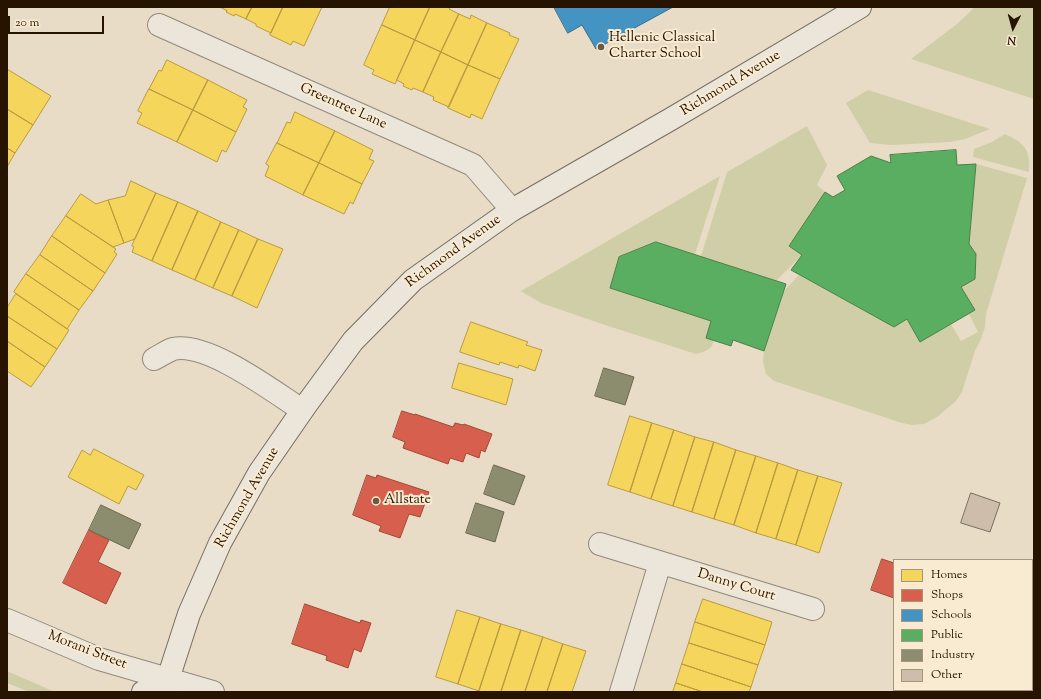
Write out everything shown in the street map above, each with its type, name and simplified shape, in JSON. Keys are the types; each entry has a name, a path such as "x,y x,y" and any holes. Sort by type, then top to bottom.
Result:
{"street":[{"name":"Richmond Avenue","path":"170,685 189,614 220,543 259,473 302,410 353,341 413,280 480,231 512,210 860,7"},
{"name":"Greentree Lane","path":"159,25 473,165 512,210"},
{"path":"154,359 173,349 194,349 217,358 248,375 302,410"},
{"name":"Danny Court","path":"600,544 813,609"},
{"path":"621,692 660,563"},
{"name":"Morani Street","path":"7,620 99,659 170,685 213,692"},
{"path":"143,692 170,685"}],"shaded area":[{"path":"975,7 1034,7 1034,99 911,59 957,24"},
{"path":"868,90 990,129 965,139 950,142 891,145 870,143 846,103"},
{"path":"807,126 827,165 817,185 825,192 789,245 802,255 776,281 701,256 727,172"},
{"path":"1005,134 1017,140 1025,148 1029,158 1029,172 973,157 974,149 992,142"},
{"path":"976,164 1027,178 986,314 985,327 975,351 962,392 956,401 937,417 924,424 912,425 774,381 766,374 763,362 764,351 784,291 799,275 894,327 907,319 920,342 951,324 961,341 978,332 969,314 975,310 961,287 969,244"},
{"path":"720,176 695,254 656,242 619,257 610,288 711,321 714,338 713,343 703,352 696,354 605,325 541,303 521,291"},
{"path":"1034,575 1034,692 999,692 1033,691"},
{"path":"7,671 55,692 29,692 7,683"}],"building: Homes":[{"path":"220,7 252,7 246,19 235,14 234,16"},
{"path":"252,7 283,7 271,33 256,26 256,24 246,19"},
{"path":"283,7 322,7 304,46 293,41 291,45 270,35"},
{"path":"390,7 430,7 415,40 382,25"},
{"path":"430,7 450,7 449,9 459,14 441,52 415,40"},
{"path":"459,14 470,19 471,15 487,23 468,65 441,52"},
{"path":"487,23 510,33 509,35 519,39 500,79 468,65"},
{"path":"382,25 415,40 395,84 372,74 374,70 364,65"},
{"path":"415,40 441,52 423,92 413,88 412,90 403,86 404,84 397,80"},
{"path":"441,52 468,65 449,107 433,100 434,97 423,92"},
{"path":"167,60 208,80 193,110 149,89 159,70 161,71"},
{"path":"468,65 500,79 482,119 471,114 470,118 448,108"},
{"path":"7,69 51,96 33,125 7,109"},
{"path":"208,80 247,100 243,107 247,109 236,132 193,110"},
{"path":"149,89 193,110 177,142 137,123 142,113 138,111"},
{"path":"7,109 33,125 15,153 7,148"},
{"path":"193,110 236,132 226,152 222,150 217,162 177,142"},
{"path":"295,112 335,131 319,163 277,143 287,122 290,123"},
{"path":"335,131 373,150 369,159 374,161 362,184 319,163"},
{"path":"277,143 319,163 303,195 265,176 269,166 266,164"},
{"path":"7,148 15,153 7,167"},
{"path":"319,163 362,184 353,204 350,202 344,214 303,195"},
{"path":"131,181 156,193 135,239 124,243 108,200 125,196"},
{"path":"156,193 178,202 152,261 132,252 134,247 132,246"},
{"path":"81,194 96,204 108,200 124,243 113,247 66,216"},
{"path":"178,202 198,211 172,270 152,261"},
{"path":"198,211 221,222 195,280 172,270"},
{"path":"66,216 116,249 114,252 117,254 105,273 52,236"},
{"path":"221,222 239,230 213,288 195,280"},
{"path":"239,230 258,239 232,296 213,288"},
{"path":"52,236 105,273 93,291 40,255"},
{"path":"258,239 283,249 257,308 232,296"},
{"path":"40,255 93,291 79,310 26,274"},
{"path":"26,274 79,310 67,329 14,292"},
{"path":"16,294 69,330 57,349 7,316 7,308"},
{"path":"7,316 57,349 45,367 7,341"},
{"path":"471,322 528,342 526,345 542,350 535,371 519,365 518,368 500,362 499,365 460,352"},
{"path":"7,341 45,367 31,387 7,371"},
{"path":"459,363 513,379 506,405 452,388"},
{"path":"630,416 652,423 630,492 608,485"},
{"path":"652,423 674,430 651,499 630,492"},
{"path":"674,430 695,437 673,506 651,499"},
{"path":"695,437 714,442 692,512 673,506"},
{"path":"714,442 736,450 714,519 692,512"},
{"path":"94,449 144,475 136,490 128,486 119,504 68,477 82,450 90,455"},
{"path":"736,450 756,456 734,525 714,519"},
{"path":"756,456 778,463 756,533 734,525"},
{"path":"778,463 798,470 776,539 756,533"},
{"path":"798,470 818,476 796,545 776,539"},
{"path":"818,476 842,483 819,553 796,545"},
{"path":"703,599 772,622 765,645 695,622"},
{"path":"457,610 480,617 458,684 436,677"},
{"path":"480,617 501,624 479,691 458,684"},
{"path":"695,622 765,645 758,665 689,643"},
{"path":"501,624 521,630 501,692 482,692 479,691"},
{"path":"521,630 543,637 525,692 501,692"},
{"path":"543,637 563,644 547,692 525,692"},
{"path":"689,643 758,665 751,687 682,664"},
{"path":"563,644 586,651 572,692 547,692"},
{"path":"682,664 751,687 749,692 703,692 676,683"},
{"path":"676,683 703,692 673,692"}],"building: Shops":[{"path":"402,411 453,427 455,423 464,424 492,434 485,452 481,450 479,458 466,453 463,462 450,458 448,464 403,448 405,442 393,437"},
{"path":"367,475 376,478 377,475 429,492 420,517 409,514 400,538 379,531 381,526 353,515"},
{"path":"89,530 109,540 98,562 121,573 106,604 63,583"},
{"path":"882,559 893,563 893,598 871,590"},
{"path":"305,604 360,623 361,620 371,623 361,652 354,649 348,668 326,660 327,656 292,644"}],"building: Schools":[{"path":"554,7 673,7 596,49 582,25 568,33"}],"building: Public":[{"path":"956,150 957,165 976,164 969,244 976,254 975,279 961,287 975,310 920,342 907,319 894,327 791,270 802,255 789,246 825,192 833,197 845,190 837,176 871,156 891,163 890,155"},
{"path":"656,242 786,284 764,351 733,340 731,346 706,338 711,321 610,288 619,257"}],"building: Industry":[{"path":"604,368 634,377 625,405 595,396"},
{"path":"494,465 525,476 514,505 484,494"},
{"path":"476,503 504,512 495,542 466,533"},
{"path":"101,505 141,524 129,549 89,530"}],"building: Other":[{"path":"971,493 1000,503 990,532 961,523"}],"place":[{"name":"Hellenic Classical Charter School","path":"601,47"},
{"name":"Allstate","path":"376,501"}]}
